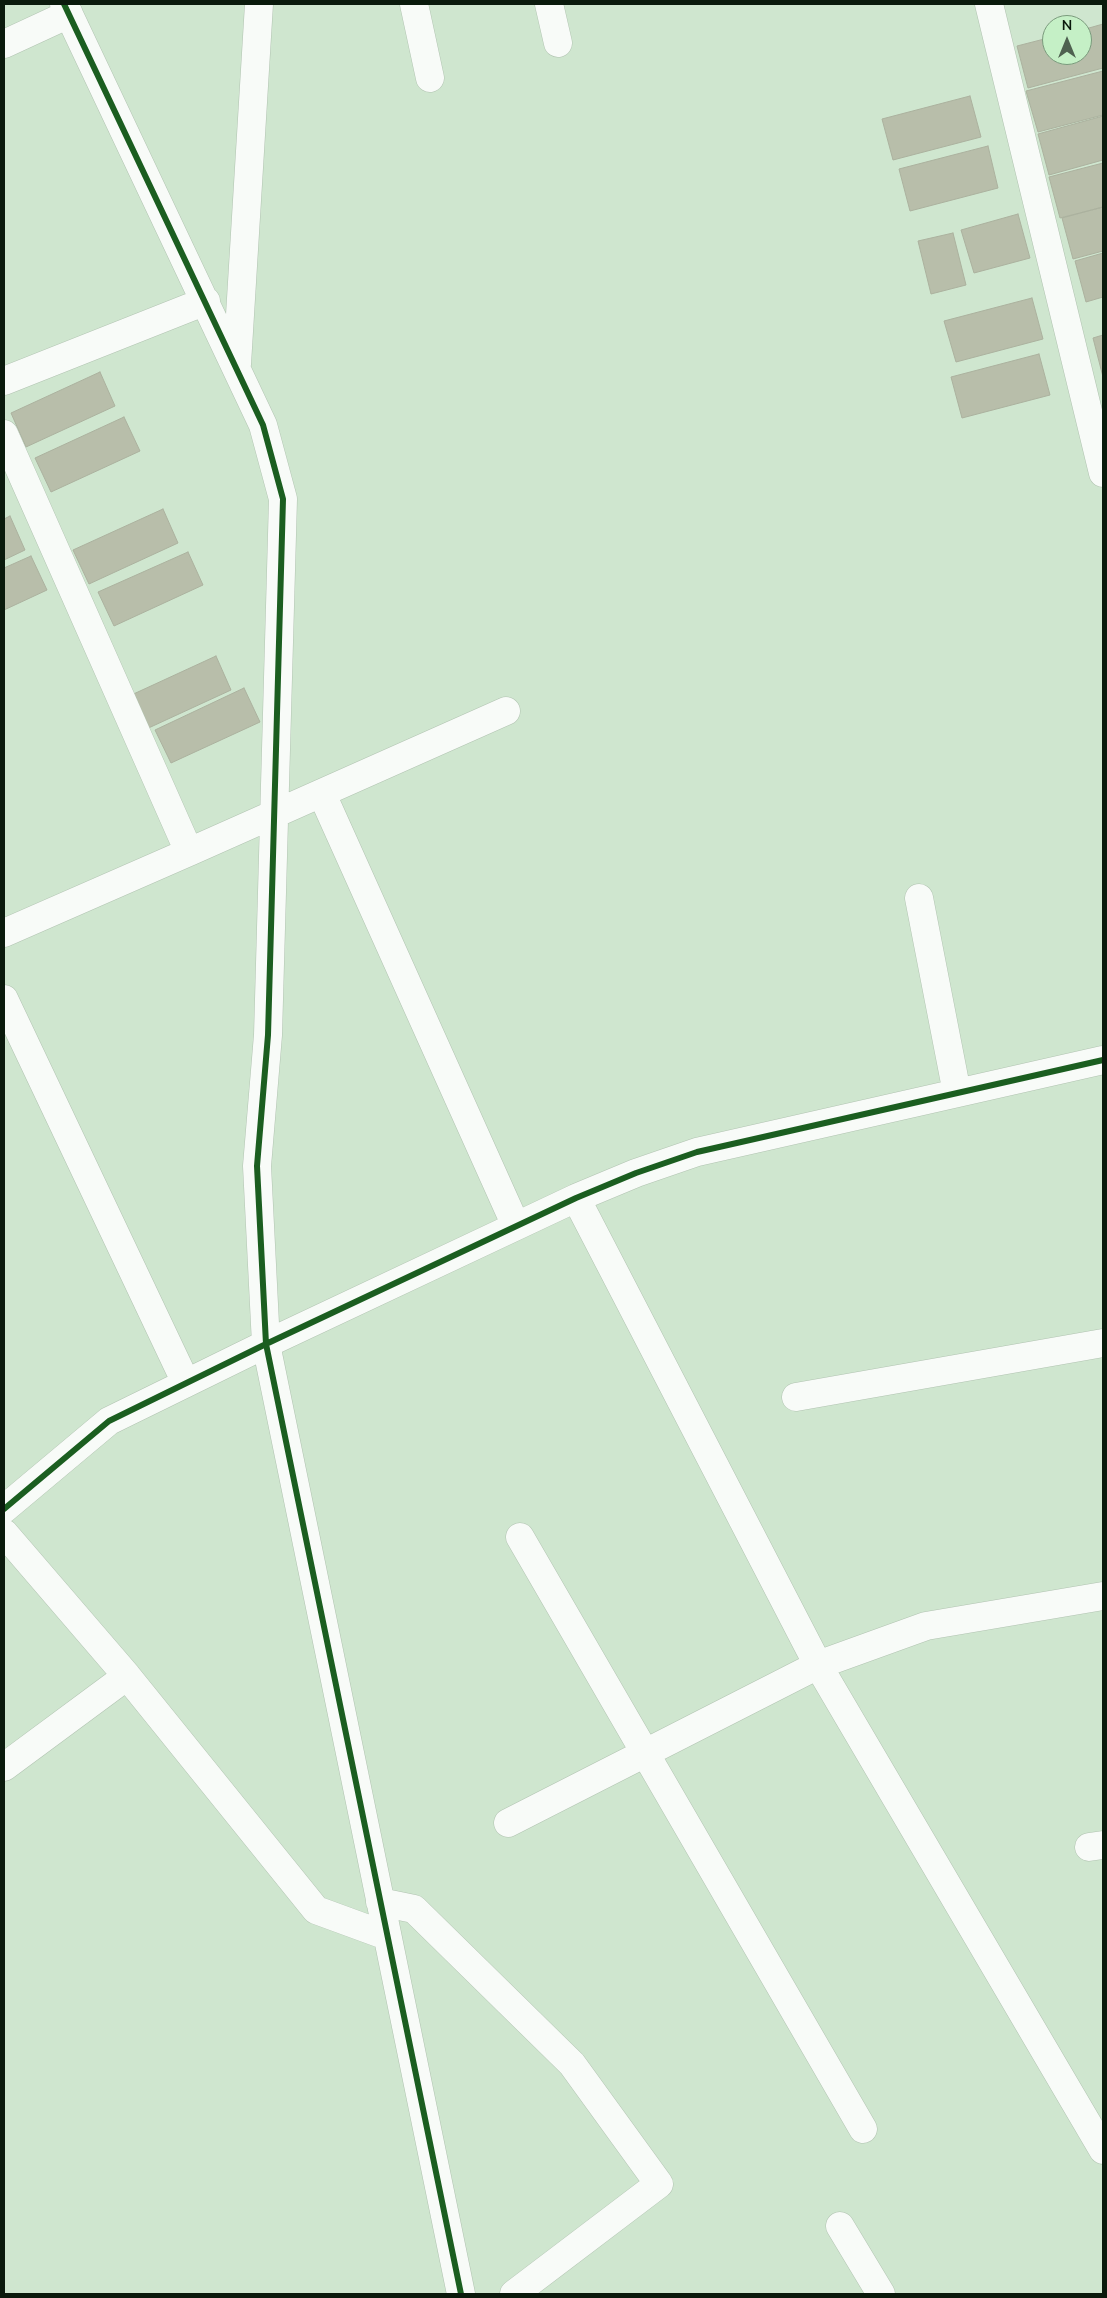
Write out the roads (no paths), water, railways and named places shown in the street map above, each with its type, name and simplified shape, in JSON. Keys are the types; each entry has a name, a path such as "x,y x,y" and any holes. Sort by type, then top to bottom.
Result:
{"street":[{"path":"236,368 259,4"},
{"path":"414,4 430,78"},
{"path":"550,4 558,44"},
{"path":"990,4 1103,473"},
{"path":"4,44 66,9 206,301 263,425 283,500 268,1035 257,1166 266,1344 461,2294"},
{"path":"4,381 206,301"},
{"path":"4,434 189,852"},
{"path":"4,932 322,794 506,711"},
{"path":"322,794 516,1226"},
{"path":"919,898 957,1094"},
{"path":"4,999 186,1383"},
{"path":"4,1509 109,1421 266,1344 516,1226 636,1173 697,1152 1103,1060"},
{"path":"576,1198 818,1665 1103,2150"},
{"path":"796,1398 1103,1343"},
{"path":"4,1533 127,1676 316,1910 387,1936"},
{"path":"520,1537 863,2129"},
{"path":"508,1823 645,1751 818,1665 926,1626 1103,1596"},
{"path":"4,1767 127,1676"},
{"path":"380,1902 414,1909 572,2064 659,2184 514,2294"},
{"path":"840,2226 881,2294"}]}
